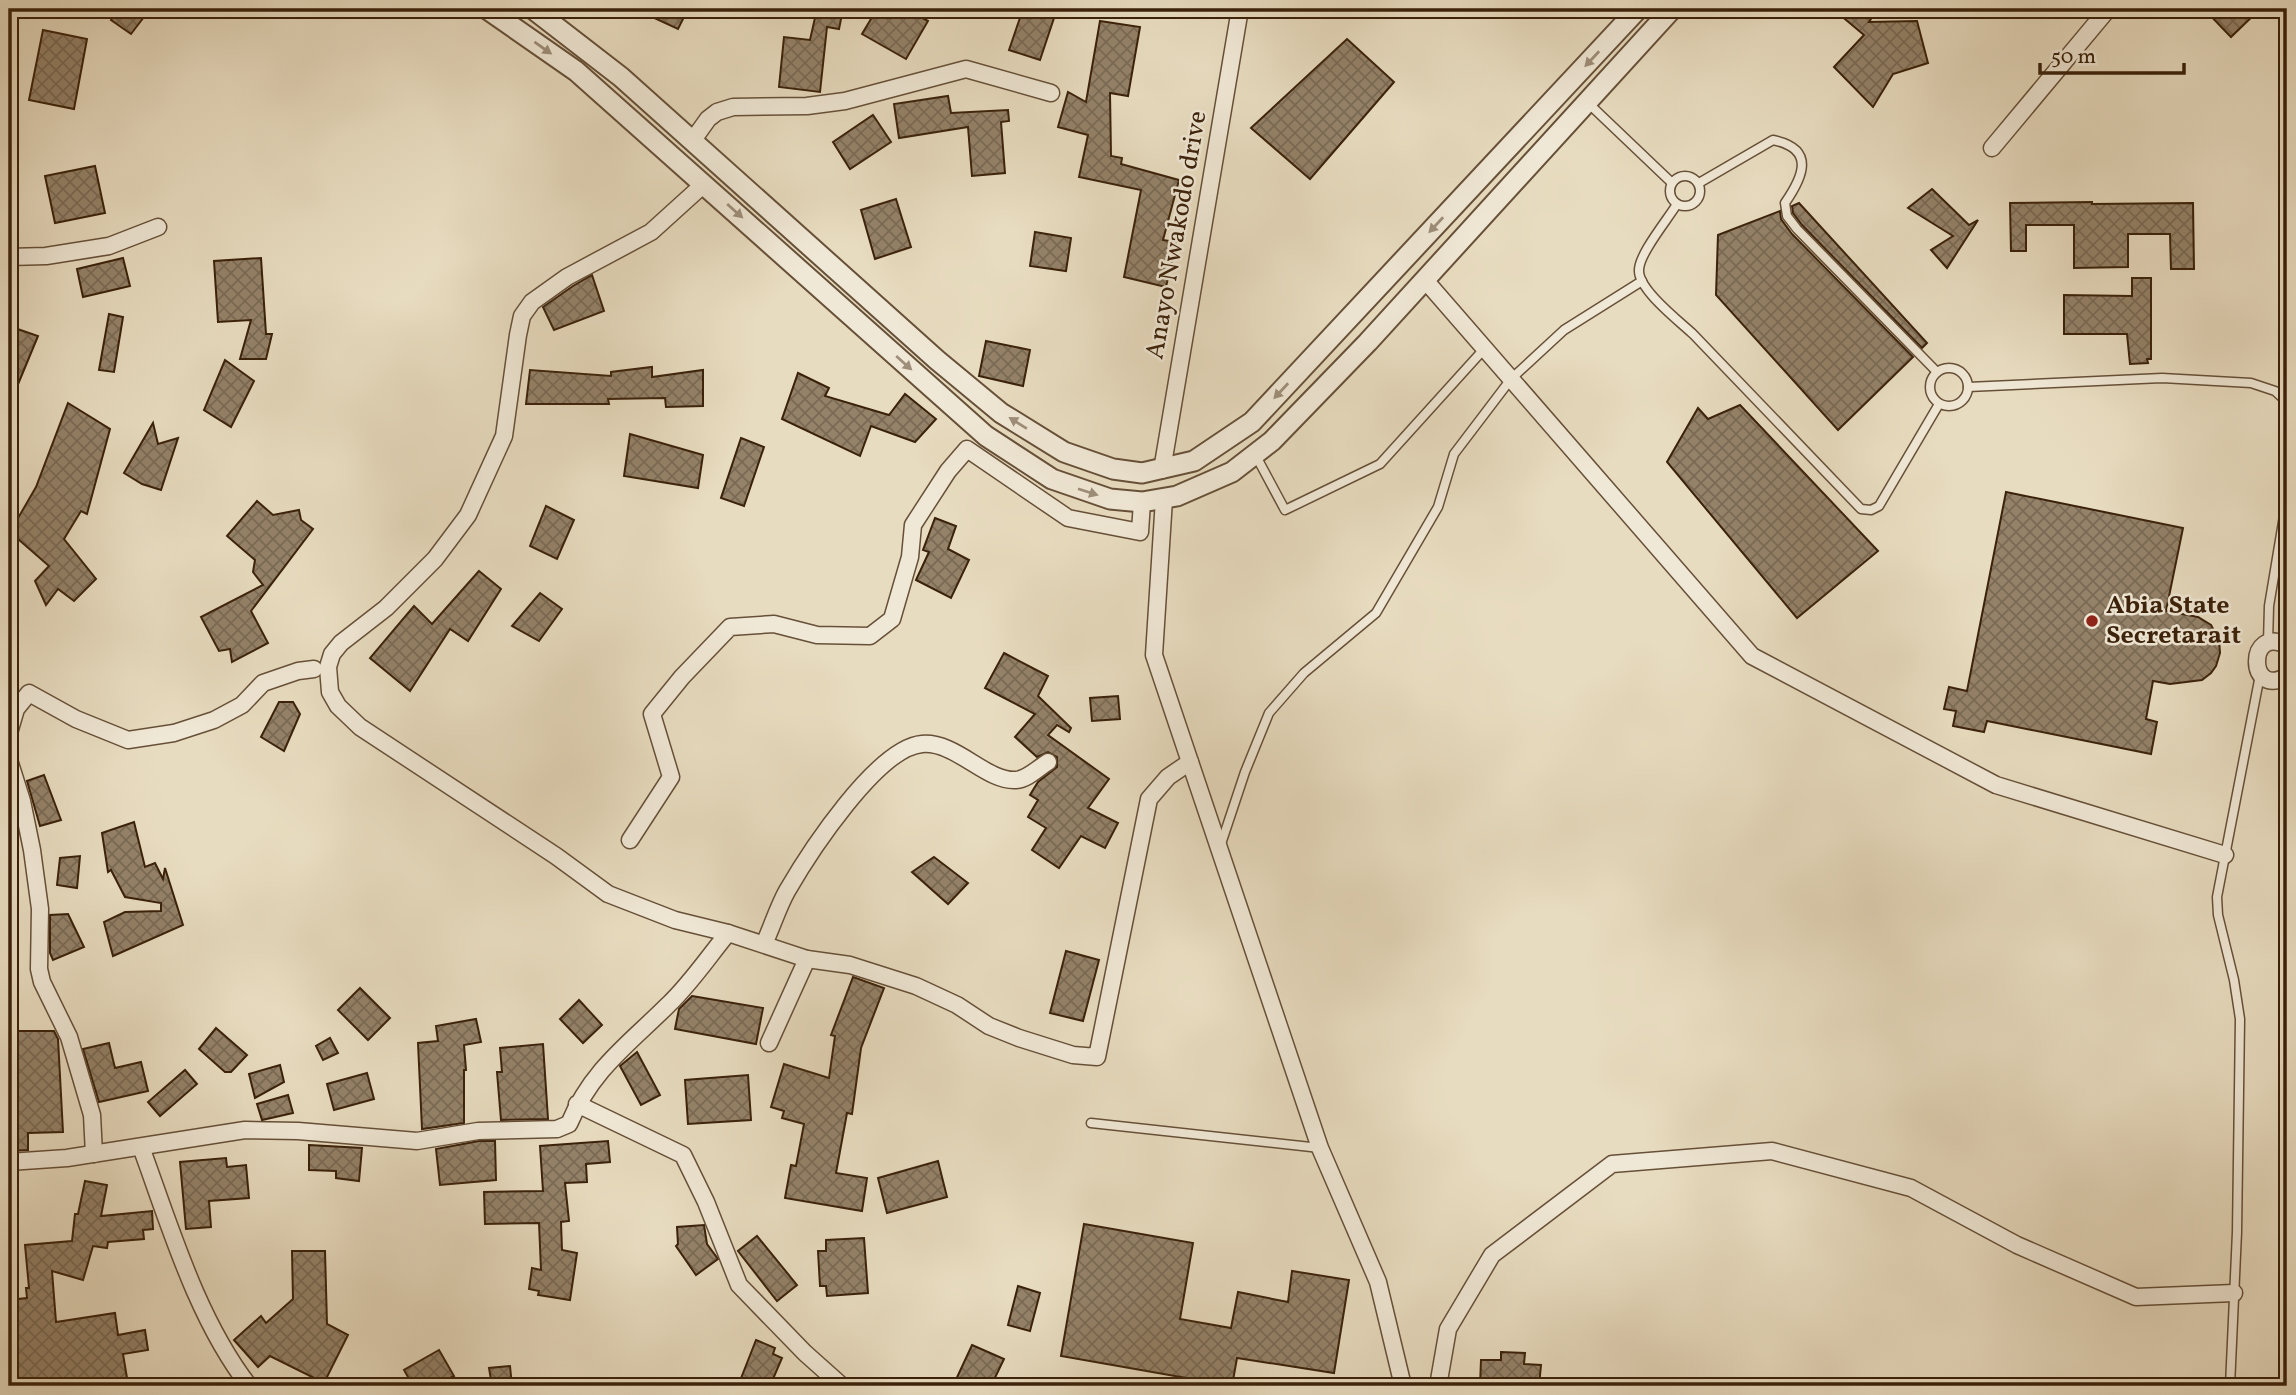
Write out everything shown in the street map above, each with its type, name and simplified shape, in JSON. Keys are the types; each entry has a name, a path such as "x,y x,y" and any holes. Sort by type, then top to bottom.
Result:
{"street":[{"path":"487,9 576,71 986,436 1052,479 1110,499 1142,502 1177,496 1232,472 1281,431 1425,279 1672,9"},
{"path":"533,9 621,76 1001,413 1064,452 1113,469 1142,473 1194,461 1252,422 1638,9"},
{"name":"Anayo Nwakodo drive","path":"1162,470 1240,9"},
{"path":"1992,148 2108,9"},
{"path":"693,140 708,119 717,112 733,107 807,106 845,101 966,69 1051,93"},
{"path":"704,184 651,232 567,277 532,302 522,316 504,436 468,515 435,559 386,608 341,643 332,654 328,667 331,692 338,706 360,727 556,856 608,894 675,920 728,933 807,959 850,965 916,986 957,1005 989,1026 1073,1055 1097,1056 1149,799 1168,776 1190,762"},
{"path":"9,257 46,256 108,246 158,228"},
{"path":"1425,279 1752,656 1996,785 2225,855"},
{"path":"630,840 671,777 652,714 682,677 730,627 774,624 817,635 870,636 892,619 909,557 913,525 948,471 967,449 1068,518 1140,532 1142,502"},
{"path":"1164,499 1154,655 1320,1148 1378,1282 1403,1386"},
{"path":"2284,679 2266,679 2260,674 2256,656 2268,643 2287,646"},
{"path":"9,733 16,709 29,693 76,719 128,740 174,733 214,720 242,705 263,683 298,671 314,669"},
{"path":"764,944 787,892 828,828 877,768 901,751 921,744 941,746 994,774 1017,780 1048,762"},
{"path":"9,760 22,801 32,850 40,909 39,969 42,982 69,1037 92,1115 94,1154"},
{"path":"9,1162 94,1154 245,1129 416,1141 478,1131 557,1129 569,1124 577,1104 620,1049 671,1003 728,933"},
{"path":"769,1043 807,959"},
{"path":"577,1104 683,1155 706,1202 739,1285 805,1353 842,1386"},
{"path":"141,1147 182,1259 233,1366 248,1386"},
{"path":"1438,1386 1448,1329 1492,1255 1612,1164 1772,1151 1911,1188 2018,1245 2136,1297 2234,1293"}],"lane":[{"path":"1587,102 1672,183"},
{"path":"1699,183 1773,140 1785,142 1794,149 1801,157 1803,170 1798,184 1785,203 1787,216 1937,372"},
{"path":"1678,177 1693,177 1699,183 1699,199 1693,204 1677,204 1672,198 1672,183 1678,177"},
{"path":"1677,204 1644,256 1639,270 1642,281 1663,307 1693,334 1861,509 1871,510 1879,506 1940,404"},
{"path":"1219,850 1245,772 1269,713 1304,673 1376,613 1438,507 1454,454 1511,379 1564,330 1642,281"},
{"path":"1255,454 1285,510 1380,464 1485,348"},
{"path":"1954,368 1964,375 1968,387 1967,394 1958,404 1946,407 1934,400 1929,388 1937,372 1954,368"},
{"path":"1968,387 2162,378 2251,383 2274,391 2287,402"},
{"path":"2268,643 2269,607 2287,498"},
{"path":"2230,1386 2237,1232 2240,1019 2234,980 2218,915 2217,897 2260,674"},
{"path":"1091,1123 1320,1148"}],"building":[{"path":"119,9 150,9 131,34 111,20"},
{"path":"635,9 688,9 678,29"},
{"path":"817,9 843,9 839,29 827,27 820,92 779,87 784,37 810,40"},
{"path":"877,9 906,9 928,21 906,59 862,34"},
{"path":"1023,9 1057,9 1040,60 1009,50"},
{"path":"1833,9 1877,9 1869,22 1917,21 1928,63 1893,74 1873,107 1834,67 1864,35"},
{"path":"2204,9 2260,9 2231,37"},
{"path":"1100,21 1140,27 1128,96 1110,93 1111,156 1122,158 1121,164 1179,180 1163,240 1176,242 1166,287 1124,277 1141,190 1079,177 1088,135 1058,127 1068,92 1086,102"},
{"path":"43,30 87,39 74,109 29,100"},
{"path":"1347,39 1394,82 1310,179 1251,128"},
{"path":"948,96 951,113 1008,110 1009,121 1001,122 1005,173 972,176 968,127 899,138 894,104"},
{"path":"873,115 891,142 850,169 833,142"},
{"path":"95,166 105,213 55,223 45,176"},
{"path":"1932,189 1969,225 1978,220 1947,268 1931,250 1953,236 1908,208"},
{"path":"896,199 911,247 875,259 861,210"},
{"path":"1799,203 1927,343 1922,348 1802,225 1793,213 1792,206"},
{"path":"2010,203 2193,203 2194,269 2171,269 2170,234 2128,234 2128,267 2074,268 2074,225 2026,225 2026,251 2011,251"},
{"path":"1780,211 1781,219 1792,234 1913,357 1838,430 1716,295 1718,235"},
{"path":"1035,232 1071,238 1066,271 1030,266"},
{"path":"123,258 130,286 83,297 77,269"},
{"path":"261,258 266,334 272,334 266,359 240,359 251,320 218,322 214,261"},
{"path":"592,275 604,311 554,330 543,307"},
{"path":"2132,278 2151,278 2151,359 2147,359 2148,363 2130,364 2127,334 2064,334 2064,295 2132,296"},
{"path":"109,314 123,317 114,372 99,370"},
{"path":"9,326 38,336 9,406"},
{"path":"986,341 1030,350 1023,386 979,376"},
{"path":"225,360 254,381 231,427 204,410"},
{"path":"652,367 652,377 703,370 703,406 666,407 665,398 608,399 609,404 526,404 530,370 611,376 611,372"},
{"path":"798,373 829,388 825,396 889,415 905,394 936,419 915,442 871,426 860,456 782,419"},
{"path":"68,403 110,429 87,514 81,511 64,539 96,579 74,601 58,589 46,605 35,581 49,566 10,532 36,487"},
{"path":"1740,405 1878,551 1797,618 1667,462 1698,408 1708,419"},
{"path":"153,423 158,444 178,438 161,490 142,484 124,473"},
{"path":"630,434 703,455 698,488 624,476"},
{"path":"741,438 764,447 744,506 721,498"},
{"name":"Abia State Secretarait","path":"2006,492 2183,528 2166,611 2198,617 2211,625 2219,640 2220,653 2216,666 2202,680 2170,684 2153,681 2146,719 2157,722 2151,754 1987,721 1984,732 1953,726 1956,711 1944,709 1949,687 1967,691"},
{"path":"257,501 273,515 299,510 301,520 313,529 251,611 268,643 232,662 230,649 219,651 201,617 263,585 253,572 255,560 227,536"},
{"path":"546,506 574,520 557,559 530,546"},
{"path":"935,518 956,526 948,549 969,560 951,598 916,580 929,552 923,550"},
{"path":"479,571 501,589 468,641 450,629 410,691 370,658 414,606 432,624"},
{"path":"540,593 562,609 539,641 512,626"},
{"path":"1004,653 1048,676 1038,696 1071,728 1069,732 1057,725 1048,735 1109,779 1088,808 1118,823 1105,848 1081,836 1059,868 1032,850 1046,828 1028,817 1038,800 1030,795 1038,782 1057,767 1057,757 1048,752 1037,757 1015,737 1035,714 985,688"},
{"path":"1118,696 1120,719 1092,721 1090,698"},
{"path":"279,702 293,702 300,714 284,751 261,737"},
{"path":"44,775 61,820 40,826 27,781"},
{"path":"134,822 145,867 155,863 163,879 165,868 183,925 113,956 104,922 125,912 161,911 161,903 125,897 111,870 108,872 102,833"},
{"path":"80,856 77,888 57,885 60,858"},
{"path":"934,857 968,883 948,904 912,872"},
{"path":"68,914 84,947 53,960 50,953 50,915"},
{"path":"1066,951 1099,960 1083,1021 1050,1013"},
{"path":"853,977 884,988 861,1048 852,1114 847,1113 836,1173 867,1178 862,1211 785,1198 791,1165 796,1166 804,1124 782,1118 784,1111 771,1107 784,1064 829,1078 835,1036 831,1035"},
{"path":"360,988 390,1018 368,1040 338,1010"},
{"path":"692,996 763,1008 756,1044 675,1029 679,1009"},
{"path":"579,1000 602,1025 583,1043 560,1019"},
{"path":"476,1019 481,1042 464,1045 464,1123 422,1129 418,1043 438,1041 436,1026"},
{"path":"216,1028 247,1055 231,1072 225,1072 199,1049"},
{"path":"9,1031 54,1031 58,1039 63,1132 28,1133 28,1150 9,1151"},
{"path":"330,1038 338,1053 323,1060 316,1046"},
{"path":"109,1043 115,1068 141,1062 148,1091 99,1102 83,1049"},
{"path":"543,1044 548,1119 501,1120 497,1072 502,1072 500,1048"},
{"path":"637,1052 660,1095 641,1105 620,1066"},
{"path":"280,1065 284,1082 255,1098 249,1074"},
{"path":"185,1070 197,1084 160,1116 148,1102"},
{"path":"367,1073 374,1099 334,1110 327,1084"},
{"path":"748,1075 751,1120 688,1124 685,1080"},
{"path":"288,1095 293,1113 262,1120 257,1104"},
{"path":"479,1141 495,1141 496,1180 440,1185 436,1149"},
{"path":"608,1141 610,1162 586,1164 587,1182 565,1183 569,1221 561,1222 562,1250 577,1253 570,1300 538,1295 539,1291 529,1289 532,1268 541,1270 539,1223 485,1224 484,1192 543,1191 540,1146"},
{"path":"309,1145 362,1148 359,1181 336,1178 336,1171 309,1170"},
{"path":"226,1158 227,1167 246,1165 249,1198 209,1201 211,1227 186,1229 180,1162"},
{"path":"938,1161 947,1197 887,1213 878,1178"},
{"path":"85,1181 107,1185 101,1216 152,1211 153,1229 143,1230 144,1239 108,1242 107,1248 93,1246 83,1280 52,1271 56,1322 115,1313 118,1335 145,1330 148,1350 123,1354 128,1384 9,1386 9,1300 27,1298 26,1288 29,1288 25,1245 72,1241 75,1214 78,1214"},
{"path":"1084,1224 1193,1243 1180,1319 1231,1328 1238,1292 1288,1302 1292,1271 1349,1280 1334,1373 1237,1358 1232,1386 1061,1356"},
{"path":"704,1225 707,1244 718,1259 696,1275 676,1246 677,1227"},
{"path":"757,1236 797,1285 777,1301 738,1251"},
{"path":"864,1238 868,1293 827,1296 826,1286 820,1286 818,1251 826,1251 826,1240"},
{"path":"292,1251 325,1251 327,1324 348,1335 324,1383 270,1356 258,1367 234,1340 261,1316 266,1323 293,1299"},
{"path":"1018,1286 1040,1293 1030,1331 1008,1325"},
{"path":"756,1340 775,1348 773,1354 782,1358 770,1386 738,1386"},
{"path":"972,1345 1004,1359 991,1386 953,1386"},
{"path":"439,1350 454,1376 435,1386 413,1386 404,1370"},
{"path":"1501,1352 1525,1353 1524,1364 1541,1365 1539,1386 1480,1386 1481,1360 1501,1360"},
{"path":"510,1366 512,1386 492,1386 489,1368"}],"place":[{"name":"Abia State Secretarait","path":"2092,621"}]}
